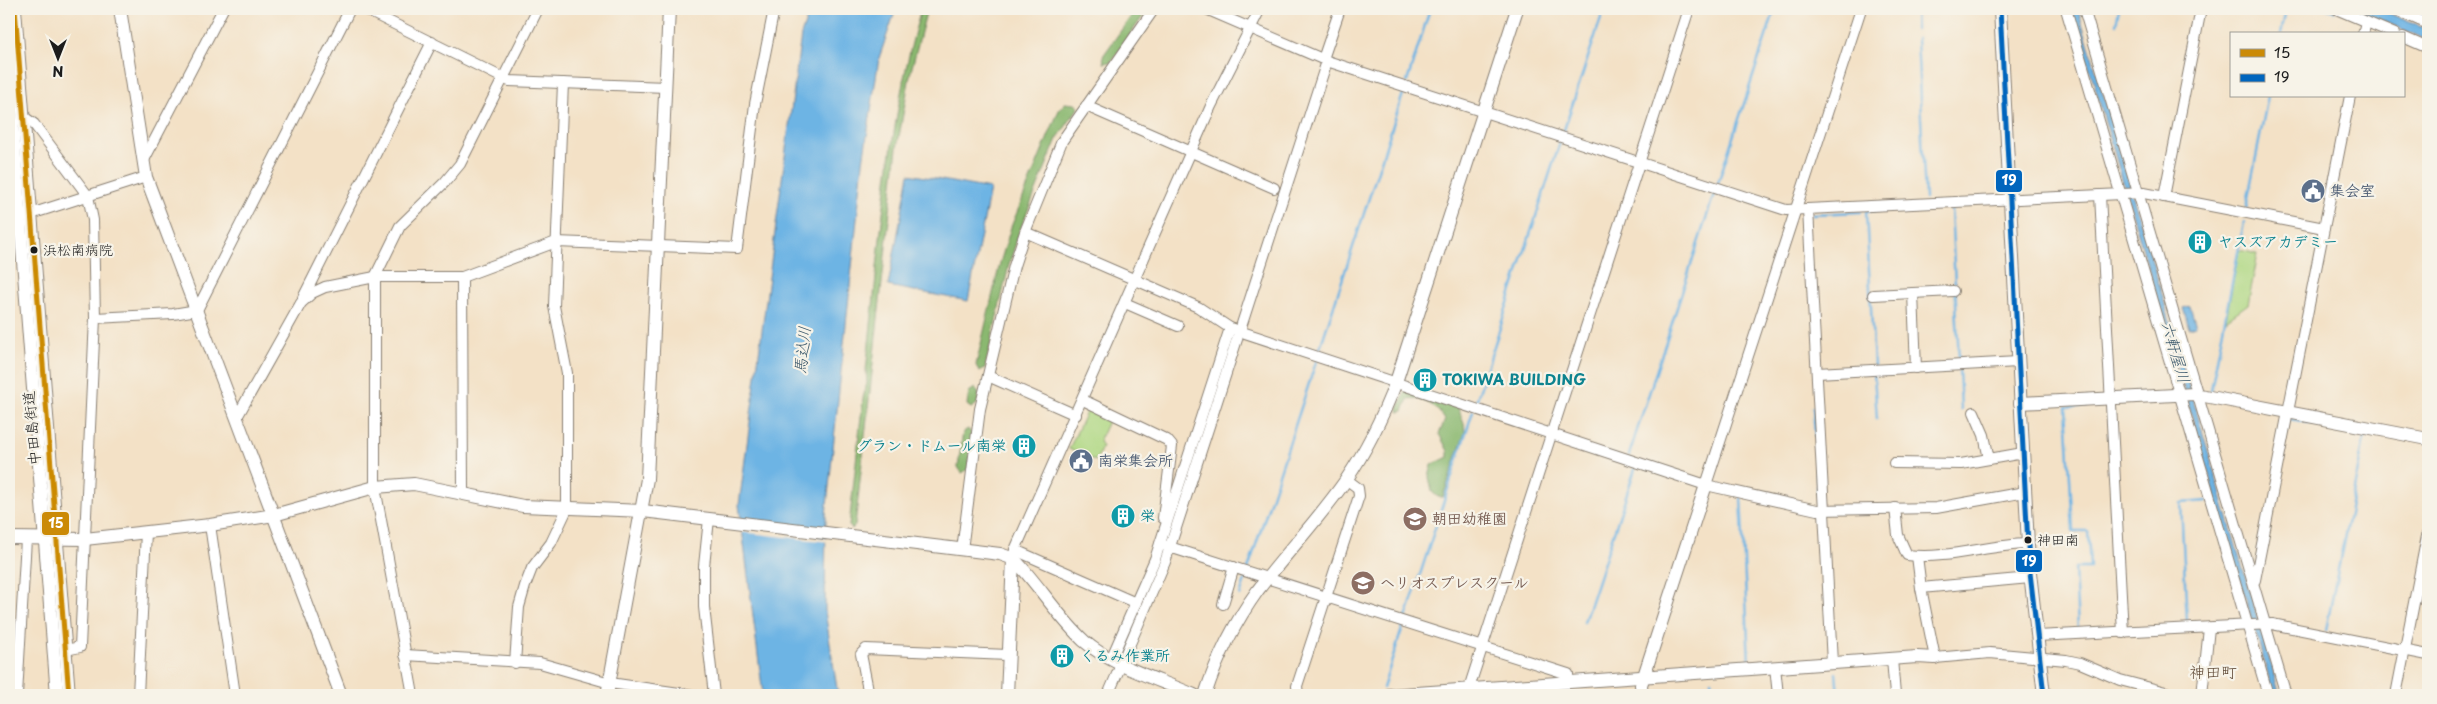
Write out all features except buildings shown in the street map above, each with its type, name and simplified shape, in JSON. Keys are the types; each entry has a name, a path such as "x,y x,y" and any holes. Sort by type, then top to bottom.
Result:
{"street":[{"name":"中田島街道","path":"15,9 24,117 20,218"},
{"path":"120,9 142,163 146,177 341,695"},
{"path":"142,163 223,9"},
{"path":"197,310 350,9"},
{"path":"364,9 509,81 666,87"},
{"path":"413,695 375,487 376,277 400,226 440,188 460,164 538,9"},
{"path":"609,689 647,480 669,9"},
{"path":"301,303 312,293 325,287 376,277 462,277 556,242 737,249 755,104 774,9"},
{"path":"962,550 980,410 1014,266 1025,232 1062,141 1154,9"},
{"path":"1206,9 1325,60 1786,210 2137,193 2324,228"},
{"path":"1006,695 1014,554 1191,152 1260,9"},
{"path":"1116,661 1165,545 1325,60 1340,9"},
{"path":"1205,695 1216,664 1231,635 1268,578 1346,479 1374,433 1396,382 1517,9"},
{"path":"1474,691 1471,682 1482,647 1689,9"},
{"path":"1642,695 1641,685 1861,9"},
{"path":"2000,9 2027,544 2044,695"},
{"path":"2066,9 2181,394 2268,695"},
{"path":"2084,9 2286,695"},
{"path":"2164,197 2201,9"},
{"path":"2336,9 2390,32"},
{"path":"2393,9 2428,24"},
{"path":"2363,32 2366,22"},
{"path":"2404,37 2428,48"},
{"path":"237,417 301,303 432,42"},
{"path":"515,663 519,607 525,586 532,568 551,543 567,510 568,372 554,306 563,83"},
{"name":"中田島街道","path":"9,89 51,540 66,650 69,695"},
{"path":"2252,580 2255,580 2350,98"},
{"path":"1086,106 1274,188"},
{"path":"24,117 34,124 88,196 93,220 96,318 80,647 66,650"},
{"path":"20,218 146,177"},
{"path":"2100,195 2123,633"},
{"path":"1808,209 1832,664"},
{"path":"1025,232 1198,307 1235,330 1706,485 1824,511 1944,508 2025,492"},
{"path":"462,277 463,492"},
{"path":"1873,295 1952,291"},
{"path":"1913,293 1916,368"},
{"path":"1125,303 1178,326"},
{"path":"96,318 173,314 197,310"},
{"path":"1108,695 1116,661 1136,603 1165,545 1166,523 1235,330"},
{"path":"1816,373 2018,362"},
{"path":"988,376 1076,415"},
{"path":"2020,402 2196,394 2428,439"},
{"path":"1083,400 1167,440 1172,446 1162,522 1166,523"},
{"path":"1974,412 1984,435 1990,459"},
{"path":"1894,463 1953,464 2023,453"},
{"path":"1298,695 1297,686 1359,496 1358,488 1346,479"},
{"path":"9,538 26,540 85,539 210,525 274,515 375,487 414,484 463,492 523,506 567,510 642,511 962,550 1014,554 1136,603"},
{"path":"1895,508 1903,549 1907,555 1917,556 2027,544"},
{"path":"708,519 704,566 704,607 714,695"},
{"path":"210,525 235,695"},
{"path":"2396,695 2428,530"},
{"path":"138,695 146,532"},
{"path":"17,695 26,540"},
{"name":"中田島街道","path":"51,540 57,695"},
{"path":"1165,545 1568,674 1568,682"},
{"path":"1014,554 1078,634 1116,661 1194,695"},
{"path":"1917,556 1921,588 1935,658"},
{"path":"1223,604 1234,568"},
{"path":"1921,588 2030,578"},
{"path":"2037,636 2272,624 2428,655"},
{"path":"2202,695 2209,628"},
{"path":"869,695 861,654 866,649 1008,655"},
{"path":"1389,695 1474,691 1568,682 1990,653 2040,657 2080,664 2120,680 2177,695"},
{"path":"405,655 540,663 609,689 693,695"},
{"path":"1892,659 1895,695"},
{"path":"1775,668 1778,695"}],"green space":[{"path":"921,9 927,9 910,75 897,148 855,526 852,529 849,526 863,398 867,383 866,370 886,188 900,98 909,53"},
{"path":"1136,9 1148,9 1111,62 1104,63 1103,56"},
{"path":"1065,103 1075,104 1079,107 1057,139 1020,230 1009,265 985,368 979,372 976,365 1000,263 1011,227 1059,110"},
{"path":"2239,250 2258,254 2248,304 2226,320"},
{"path":"975,388 979,394 977,404 971,408 967,405 969,392"},
{"path":"1406,390 1458,407 1464,424 1465,432 1443,497 1438,497 1432,492 1429,477 1432,465 1448,457 1448,451 1439,434 1445,420 1434,407 1419,399 1408,399 1403,411 1399,412 1398,409"},
{"path":"1089,409 1109,419 1099,441 1102,447 1096,461 1069,449"},
{"path":"968,429 972,434 968,469 962,473 958,467 963,432"}],"water":[{"name":"馬込川","path":"810,9 896,9 879,58 863,162 826,515 825,611 838,695 763,695 739,505 801,35"},
{"name":"六軒屋川","path":"2072,9 2078,9 2280,695 2274,695"},
{"path":"2354,9 2379,9 2428,30 2428,40"},
{"path":"909,174 990,189 968,301 888,286"},
{"path":"2190,306 2196,326 2189,328 2183,308"}],"pier":[{"path":"738,518 829,539 829,542 740,532"}],"waterway":[{"path":"1407,82 1430,9"},
{"path":"1563,133 1604,9"},
{"path":"1718,183 1775,9"},
{"path":"1915,9 1916,30"},
{"path":"2116,24 2119,9"},
{"path":"2281,32 2286,9"},
{"path":"2328,9 2334,11"},
{"path":"1917,38 1925,198"},
{"path":"1318,354 1404,91"},
{"path":"2246,208 2268,98"},
{"path":"1475,405 1560,142"},
{"path":"1629,455 1715,191"},
{"path":"1951,208 1959,360"},
{"path":"1867,211 1881,210"},
{"path":"1866,211 1874,366"},
{"path":"1812,214 1861,212"},
{"path":"2211,390 2244,222"},
{"path":"1248,569 1317,359"},
{"path":"1959,369 1961,409"},
{"path":"1874,374 1877,419"},
{"path":"2078,629 2075,568 2090,568 2088,531 2073,531 2066,407 2107,405"},
{"path":"1813,407 1816,450"},
{"path":"1406,618 1473,411"},
{"path":"2290,419 2365,434 2326,630"},
{"path":"1816,455 1818,503"},
{"path":"1584,622 1636,466"},
{"path":"1741,497 1749,662"},
{"path":"2187,622 2181,503 2207,501"},
{"path":"1240,596 1247,574"},
{"path":"1383,688 1403,626"},
{"path":"1836,673 1838,695"},
{"path":"1711,680 1713,695"}],"transit line":[{"name":"15","path":"15,9 69,695"},
{"name":"19","path":"2000,9 2029,564 2044,695"}],"place":[{"name":"集会室","path":"2313,191"},
{"name":"ヤスズアカデミー","path":"2200,242"},
{"name":"浜松南病院","path":"34,250"},
{"name":"TOKIWA BUILDING","path":"1425,380"},
{"name":"グラン・ドムール南栄","path":"1024,446"},
{"name":"南栄集会所","path":"1081,461"},
{"name":"栄","path":"1123,516"},
{"name":"朝田幼稚園","path":"1415,519"},
{"name":"神田南","path":"2028,540"},
{"name":"ヘリオスプレスクール","path":"1363,583"},
{"name":"くるみ作業所","path":"1062,656"}],"district":[{"name":"神田町","path":"2213,672"}]}
